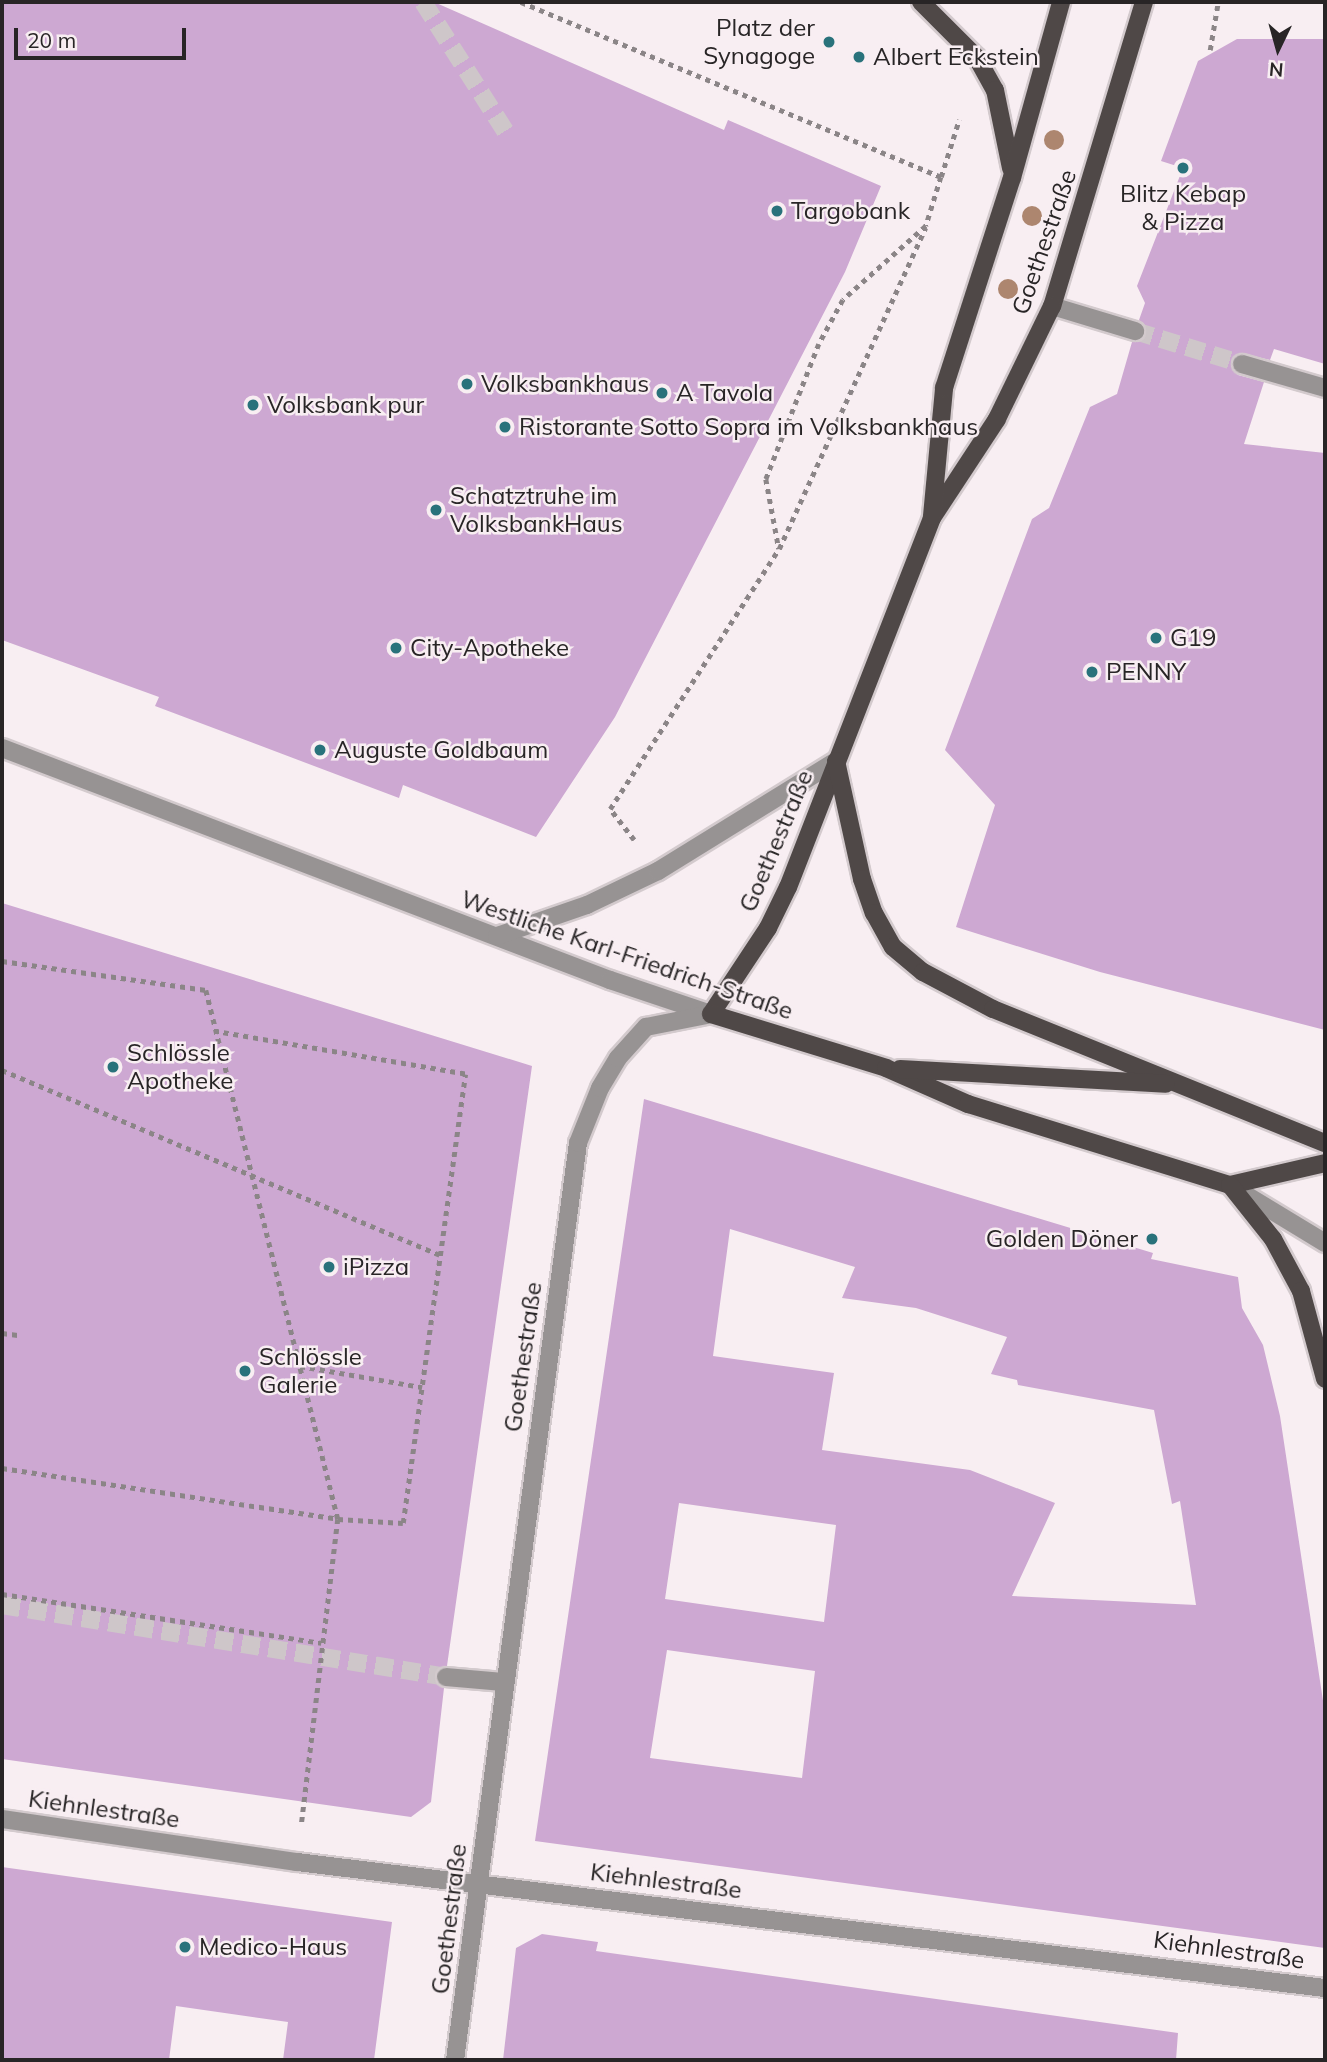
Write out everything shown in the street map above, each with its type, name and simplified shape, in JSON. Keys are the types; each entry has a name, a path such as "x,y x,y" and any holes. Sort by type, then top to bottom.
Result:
{"main road":[{"path":"921,2 977,58 995,90 1012,178"},
{"name":"Goethestraße","path":"932,518 944,388 1012,178 1061,2"},
{"name":"Goethestraße","path":"711,1014 778,908 932,518 997,419 1052,306 1143,2"},
{"path":"836,761 862,879 893,947 923,972 993,1009 1325,1143"},
{"name":"Westliche Karl-Friedrich-Straße","path":"711,1014 886,1068 968,1104 1230,1185"},
{"path":"886,1068 1182,1085"},
{"path":"1325,1163 1230,1185 1273,1239 1301,1291 1325,1379"}],"street":[{"path":"1052,306 1135,331"},
{"path":"1242,365 1325,388"},
{"name":"Westliche Karl-Friedrich-Straße","path":"2,748 497,936 711,1014"},
{"name":"Goethestraße","path":"497,936 587,905 658,871 836,761"},
{"name":"Goethestraße","path":"455,2060 503,1682 578,1143 600,1088 618,1058 646,1027 711,1014"},
{"path":"1230,1185 1325,1243"},
{"path":"446,1677 503,1682"},
{"name":"Kiehnlestraße","path":"2,1819 297,1862 1325,1988"}],"path":[{"path":"521,2 941,177"},
{"path":"1210,50 1218,2"},
{"path":"658,871 610,809 779,549 926,226 960,117"},
{"path":"779,549 766,479 819,344 843,300 926,226"},
{"path":"2,961 206,990 338,1519 321,1643 297,1862"},
{"path":"2,1468 338,1519 403,1523 465,1074 218,1032"},
{"path":"2,1070 252,1178 440,1255"},
{"path":"2,1333 18,1335"},
{"path":"300,1366 422,1387"},
{"path":"2,1594 321,1643"}],"building":[{"name":"Volksbankhaus","path":"2,2 434,2 724,130 728,120 881,186 845,272 615,717 536,837 403,785 399,798 155,706 159,697 2,640"},
{"path":"1237,39 1325,39 1325,364 1274,349 1270,360 1240,353 1231,366 1238,375 1264,382 1244,444 1325,453 1325,1030 1100,972 956,927 995,805 945,750 1032,519 1049,508 1090,407 1117,394 1132,342 1146,335 1139,320 1145,303 1137,286 1183,168 1161,161 1198,61"},
{"name":"Schlössle Galerie","path":"2,903 532,1066 447,1666 435,1675 444,1688 431,1802 411,1817 2,1759"},
{"path":"644,1099 1153,1253 1151,1259 1238,1277 1242,1308 1263,1345 1280,1416 1325,1714 1325,1948 535,1841","holes":["730,1229 855,1267 842,1298 916,1308 1007,1337 991,1374 1017,1380 1018,1385 1154,1410 1172,1504 1180,1501 1196,1605 1012,1596 1055,1503 970,1470 822,1450 834,1373 713,1356","679,1503 836,1525 824,1622 665,1599","667,1650 815,1671 802,1778 650,1758"]},
{"path":"2,1867 392,1922 374,2060 283,2060 288,2022 176,2006 169,2060 2,2060"},
{"path":"542,1934 598,1942 596,1951 1178,2033 1176,2060 503,2060 516,1948"}],"tunnel":[{"path":"423,2 509,137"},
{"path":"1135,331 1242,364"},
{"path":"2,1605 446,1677"}],"place":[{"name":"Platz der Synagoge","path":"829,42"},
{"name":"Albert Eckstein","path":"859,57"},
{"name":"Blitz Kebap & Pizza","path":"1183,168"},
{"name":"Targobank","path":"777,211"},
{"name":"Volksbankhaus","path":"467,384"},
{"name":"A Tavola","path":"662,393"},
{"name":"Volksbank pur","path":"253,405"},
{"name":"Ristorante Sotto Sopra im Volksbankhaus","path":"505,427"},
{"name":"Schatztruhe im VolksbankHaus","path":"436,510"},
{"name":"G19","path":"1156,638"},
{"name":"City-Apotheke","path":"396,648"},
{"name":"PENNY","path":"1092,672"},
{"name":"Auguste Goldbaum","path":"320,750"},
{"name":"Schlössle Apotheke","path":"113,1067"},
{"name":"Golden Döner","path":"1152,1239"},
{"name":"iPizza","path":"329,1267"},
{"name":"Schlössle Galerie","path":"245,1371"},
{"name":"Medico-Haus","path":"185,1947"}]}
